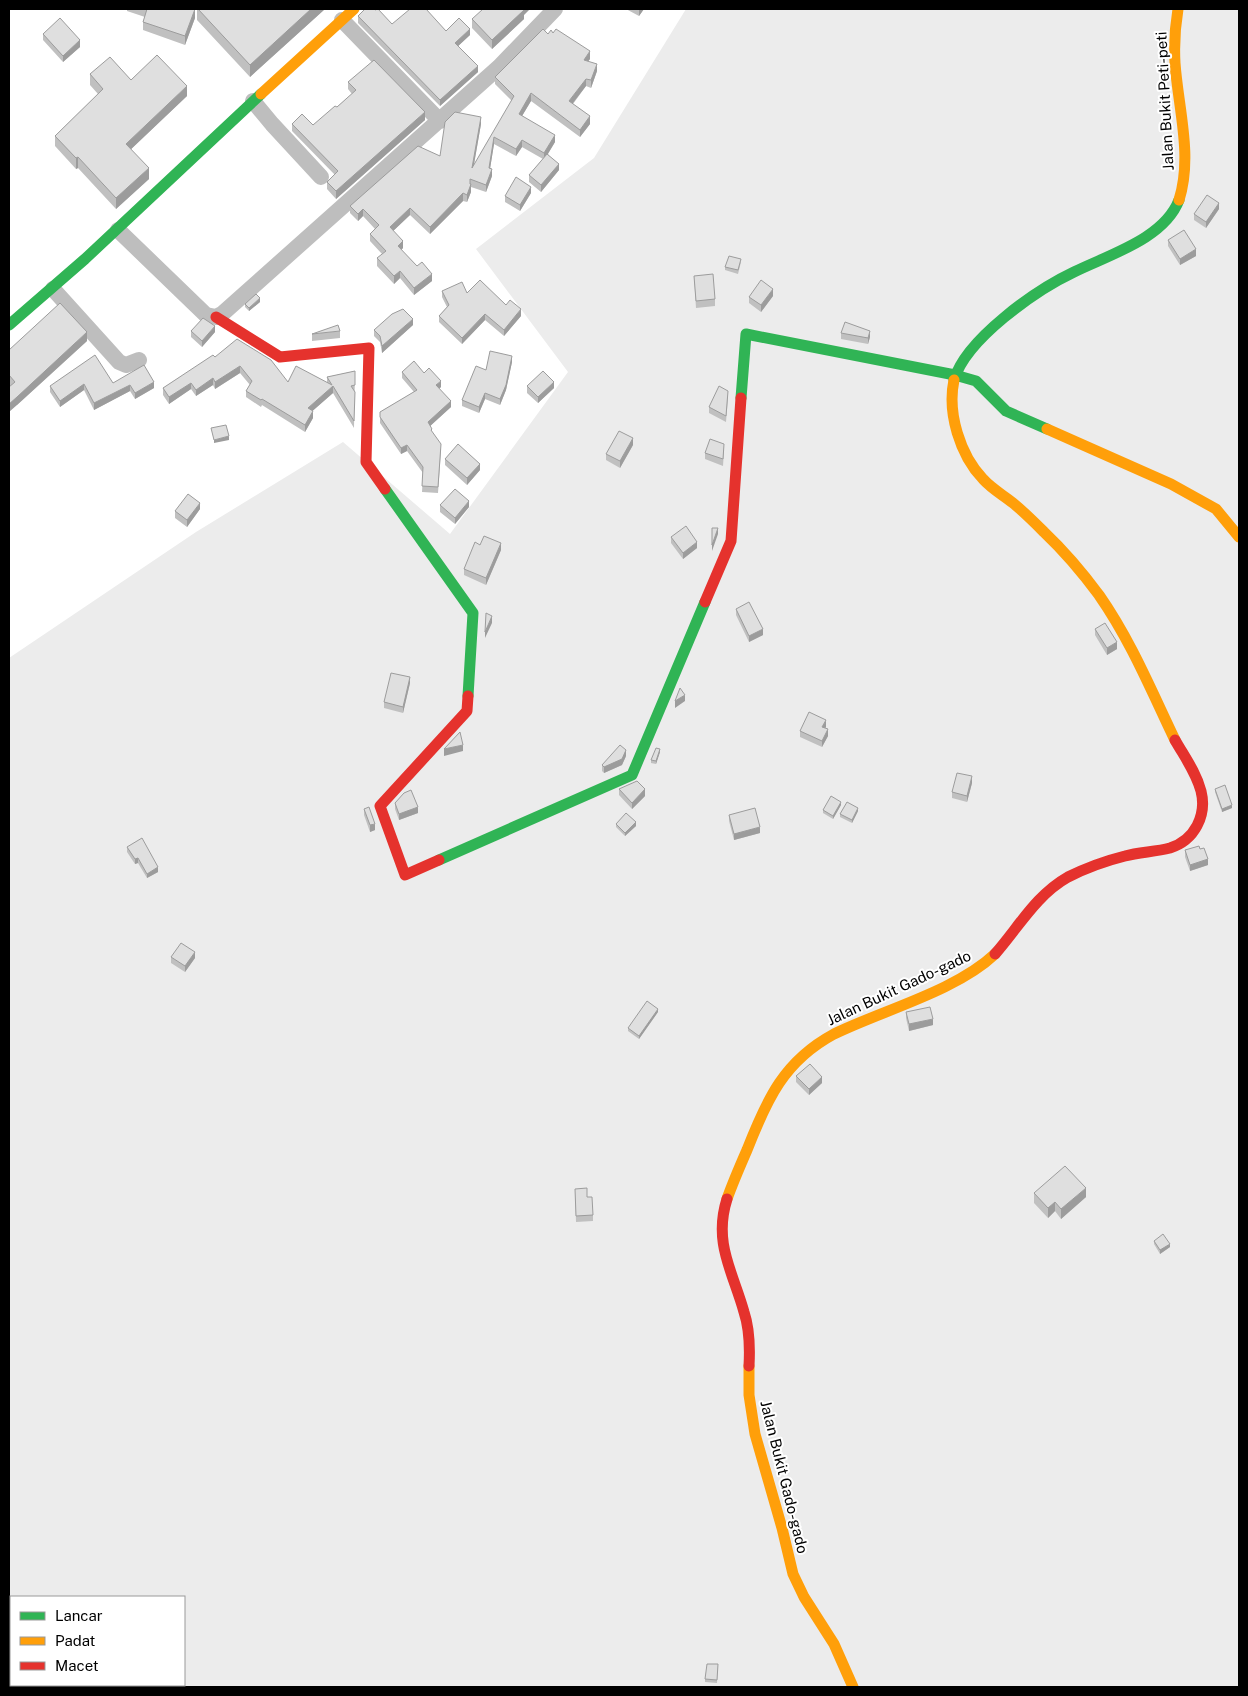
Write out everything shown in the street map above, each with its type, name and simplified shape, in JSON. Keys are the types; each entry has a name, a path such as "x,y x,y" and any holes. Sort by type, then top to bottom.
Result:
{"street":[{"path":"216,317 222,314 440,121 499,67 555,9"},
{"name":"Jalan Bukit Peti-peti","path":"955,375 963,357 971,349 1034,296 1056,280 1139,241 1168,217 1178,203 1184,184 1185,164 1175,61 1178,9"},
{"path":"9,325 118,230 253,101 348,14 440,121"},
{"path":"253,101 321,177"},
{"path":"118,230 206,315 216,317 280,357 369,348 366,462 473,613 467,711 380,806 405,875 632,775 731,540 746,334 955,375 976,381 1006,411 1171,484 1216,509 1239,537"},
{"path":"53,288 119,362 126,365 139,360"},
{"name":"Jalan Bukit Gado-gado","path":"853,1687 835,1643 803,1596 796,1581 790,1565 784,1533 754,1426 749,1396 751,1358 749,1333 745,1312 724,1255 721,1234 723,1213 733,1184 773,1091 796,1062 812,1047 840,1030 930,993 970,973 985,963 996,952 1028,912 1048,891 1068,877 1134,853 1177,845 1195,831 1203,814 1203,798 1195,776 1176,740 1150,682 1101,598 1069,557 1015,505 988,484 973,466 957,429 953,410 951,392 955,375"}],"shaded area":[{"path":"686,9 1239,9 1239,1687 9,1687 9,658 196,532 343,442 450,534 568,372 476,249 594,158"}],"building":[{"path":"147,9 195,9 185,36 143,22"},
{"path":"198,9 311,9 250,65"},
{"path":"365,9 378,9 392,24 410,9 426,9 446,31 459,18 470,29 455,43 478,66 440,100 358,16"},
{"path":"483,9 524,10 492,40 472,19"},
{"path":"60,18 80,40 63,56 43,34"},
{"path":"543,29 548,34 551,30 553,33 556,29 590,51 584,60 597,64 591,80 586,79 569,101 590,116 580,130 531,93 519,114 555,135 544,153 522,140 516,149 494,137 489,168 492,169 486,185 470,179 471,184 467,195 463,193 430,227 410,208 390,227 403,241 398,246 417,266 422,262 432,274 414,288 400,271 394,276 377,258 386,251 370,234 379,225 363,209 358,214 350,206 418,146 440,156 445,122 455,112 481,117 472,168 514,96 495,77"},
{"path":"157,55 187,86 126,144 149,168 116,198 78,157 76,158 55,136 103,89 90,74 110,57 131,80"},
{"path":"374,60 425,112 336,191 327,182 338,171 292,124 302,114 313,125 335,106 337,107 356,90 348,82"},
{"path":"547,154 559,164 541,185 529,175"},
{"path":"516,177 531,187 520,205 505,196"},
{"path":"1207,195 1219,203 1206,222 1194,214"},
{"path":"1184,230 1196,249 1180,259 1168,240"},
{"path":"729,256 741,259 738,270 725,267"},
{"path":"713,274 715,299 696,301 694,276"},
{"path":"480,280 506,305 510,300 521,309 504,330 485,314 462,338 439,316 449,305 442,291 462,282 467,293"},
{"path":"761,280 773,289 761,305 749,297"},
{"path":"256,294 260,298 249,308 245,304"},
{"path":"60,303 87,332 9,404 9,387 15,382 9,375 9,350"},
{"path":"403,309 413,319 382,346 380,336 374,330 392,314"},
{"path":"203,318 215,326 202,341 191,331"},
{"path":"845,322 870,331 868,338 841,333"},
{"path":"338,325 340,331 312,334"},
{"path":"237,339 271,360 288,382 296,366 332,385 327,377 355,371 355,385 351,386 355,392 354,421 333,386 308,408 313,411 305,425 246,391 252,381 240,366 215,382 213,378 196,390 191,383 169,397 163,388 213,355 215,357"},
{"path":"490,351 512,356 506,385 500,399 485,393 479,407 462,400 476,366 486,370"},
{"path":"95,355 113,383 144,365 154,382 135,393 130,385 94,403 84,384 60,401 50,386"},
{"path":"414,361 424,373 429,368 441,381 436,385 451,401 428,422 441,444 438,487 422,486 423,467 407,445 401,448 380,417 380,412 417,390 402,372"},
{"path":"543,371 554,382 538,397 527,386"},
{"path":"719,386 728,391 726,416 709,407"},
{"path":"226,425 229,436 214,440 211,428"},
{"path":"619,431 633,438 620,461 606,454"},
{"path":"710,439 724,444 723,459 705,453"},
{"path":"458,444 480,464 467,478 445,459"},
{"path":"455,489 469,501 455,518 440,505"},
{"path":"188,494 200,503 187,520 175,511"},
{"path":"686,526 697,542 683,553 671,537"},
{"path":"712,528 718,528 712,545"},
{"path":"484,536 501,543 486,578 464,569 475,542 480,545"},
{"path":"749,602 763,629 749,636 736,609"},
{"path":"486,613 492,616 485,632"},
{"path":"1105,623 1117,642 1107,648 1095,629"},
{"path":"391,673 410,677 403,707 384,702"},
{"path":"680,688 685,695 675,701"},
{"path":"809,712 826,720 822,727 828,729 822,741 800,731"},
{"path":"460,732 463,745 444,749"},
{"path":"620,745 626,750 622,759 604,767 602,765"},
{"path":"656,748 660,749 656,761 651,760"},
{"path":"957,773 972,776 967,796 952,792"},
{"path":"637,781 645,789 632,803 619,789"},
{"path":"1225,785 1232,805 1222,809 1215,789"},
{"path":"411,790 418,807 399,814 395,803 404,793"},
{"path":"831,796 841,802 833,816 823,810"},
{"path":"847,802 858,808 852,820 840,814"},
{"path":"369,807 375,824 370,825 364,809"},
{"path":"755,808 760,827 734,834 729,815"},
{"path":"626,813 636,822 625,833 616,824"},
{"path":"142,838 158,867 147,874 138,858 135,859 127,847"},
{"path":"1199,846 1200,849 1204,848 1208,859 1190,865 1185,850"},
{"path":"181,943 195,952 185,966 171,957"},
{"path":"647,1001 658,1009 639,1036 628,1028"},
{"path":"930,1007 933,1019 909,1024 906,1012"},
{"path":"810,1064 822,1077 809,1089 796,1076"},
{"path":"1065,1166 1086,1188 1061,1209 1055,1202 1048,1208 1034,1193"},
{"path":"587,1188 587,1197 592,1197 593,1215 576,1216 575,1189"},
{"path":"1163,1234 1170,1244 1160,1250 1154,1241"},
{"path":"707,1664 718,1664 717,1680 705,1679"}],"traffic: fast":[{"path":"9,325 85,259 261,94"},
{"path":"954,380 961,364 972,348 1004,317 1058,280 1118,252 1148,235 1172,214 1179,200"},
{"path":"741,398 746,334 955,375 976,381 1006,411 1047,429"},
{"path":"385,489 473,613 468,696"},
{"path":"439,860 632,775 705,602"}],"traffic: slow":[{"path":"261,94 354,9"},
{"path":"1178,9 1175,63 1185,149 1185,166 1179,200"},
{"path":"954,380 952,393 954,419 957,433 968,458 986,483 1021,510 1059,547 1099,595 1131,648 1175,740"},
{"path":"1047,429 1171,484 1216,509 1239,537"},
{"path":"727,1199 754,1131 770,1098 779,1083 802,1056 834,1034 918,999 960,979 995,954"},
{"path":"749,1366 749,1395 755,1434 793,1574 804,1597 834,1644 853,1687"}],"traffic: jam":[{"path":"216,317 280,357 369,348 366,462 385,489"},
{"path":"705,602 731,541 741,398"},
{"path":"439,860 405,875 380,806 467,711 468,696"},
{"path":"995,954 1037,902 1068,877 1118,858 1170,848 1179,844 1192,833 1197,826 1202,809 1201,791 1193,771 1175,740"},
{"path":"727,1199 723,1215 723,1244 746,1319 749,1366"}]}
